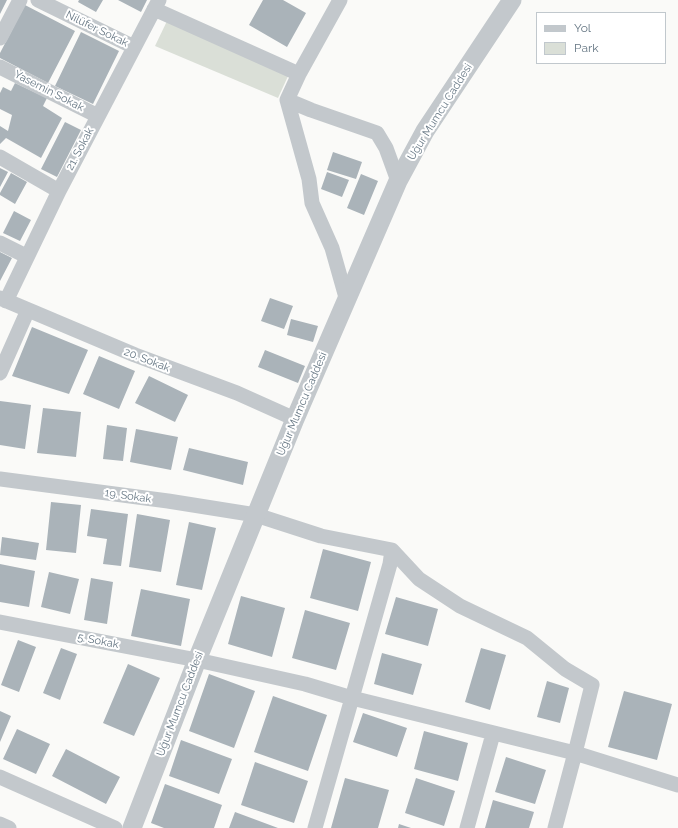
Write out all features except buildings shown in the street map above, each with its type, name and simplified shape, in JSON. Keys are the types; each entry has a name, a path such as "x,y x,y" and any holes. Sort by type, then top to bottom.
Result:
{"street":[{"path":"0,38 20,0"},
{"name":"Nilüfer Sokak","path":"38,0 134,47"},
{"path":"340,0 299,74 287,100 309,179 312,203 332,248 347,301"},
{"name":"Uğur Mumcu Caddesi","path":"132,828 197,660 295,419 398,181 425,131 512,0"},
{"path":"157,4 299,74"},
{"name":"21. Sokak","path":"3,299 157,4"},
{"name":"Yasemin Sokak","path":"0,67 98,116"},
{"path":"287,100 311,110 378,133 386,148 398,181"},
{"path":"0,157 59,191"},
{"path":"0,243 26,256"},
{"name":"20. Sokak","path":"3,299 135,355 237,393 295,419"},
{"path":"0,374 28,310"},
{"name":"19. Sokak","path":"0,478 168,501 256,515 321,536 392,550"},
{"path":"315,828 388,571 392,550"},
{"path":"392,550 419,579 460,606 527,638 565,669 592,685 556,828"},
{"name":"5. Sokak","path":"0,622 197,660 305,684 352,698 575,753 678,785"},
{"path":"467,828 493,734"},
{"path":"0,777 115,828"},
{"path":"0,824 9,828"}],"green space":[{"path":"167,21 289,74 278,98 155,46"}]}
